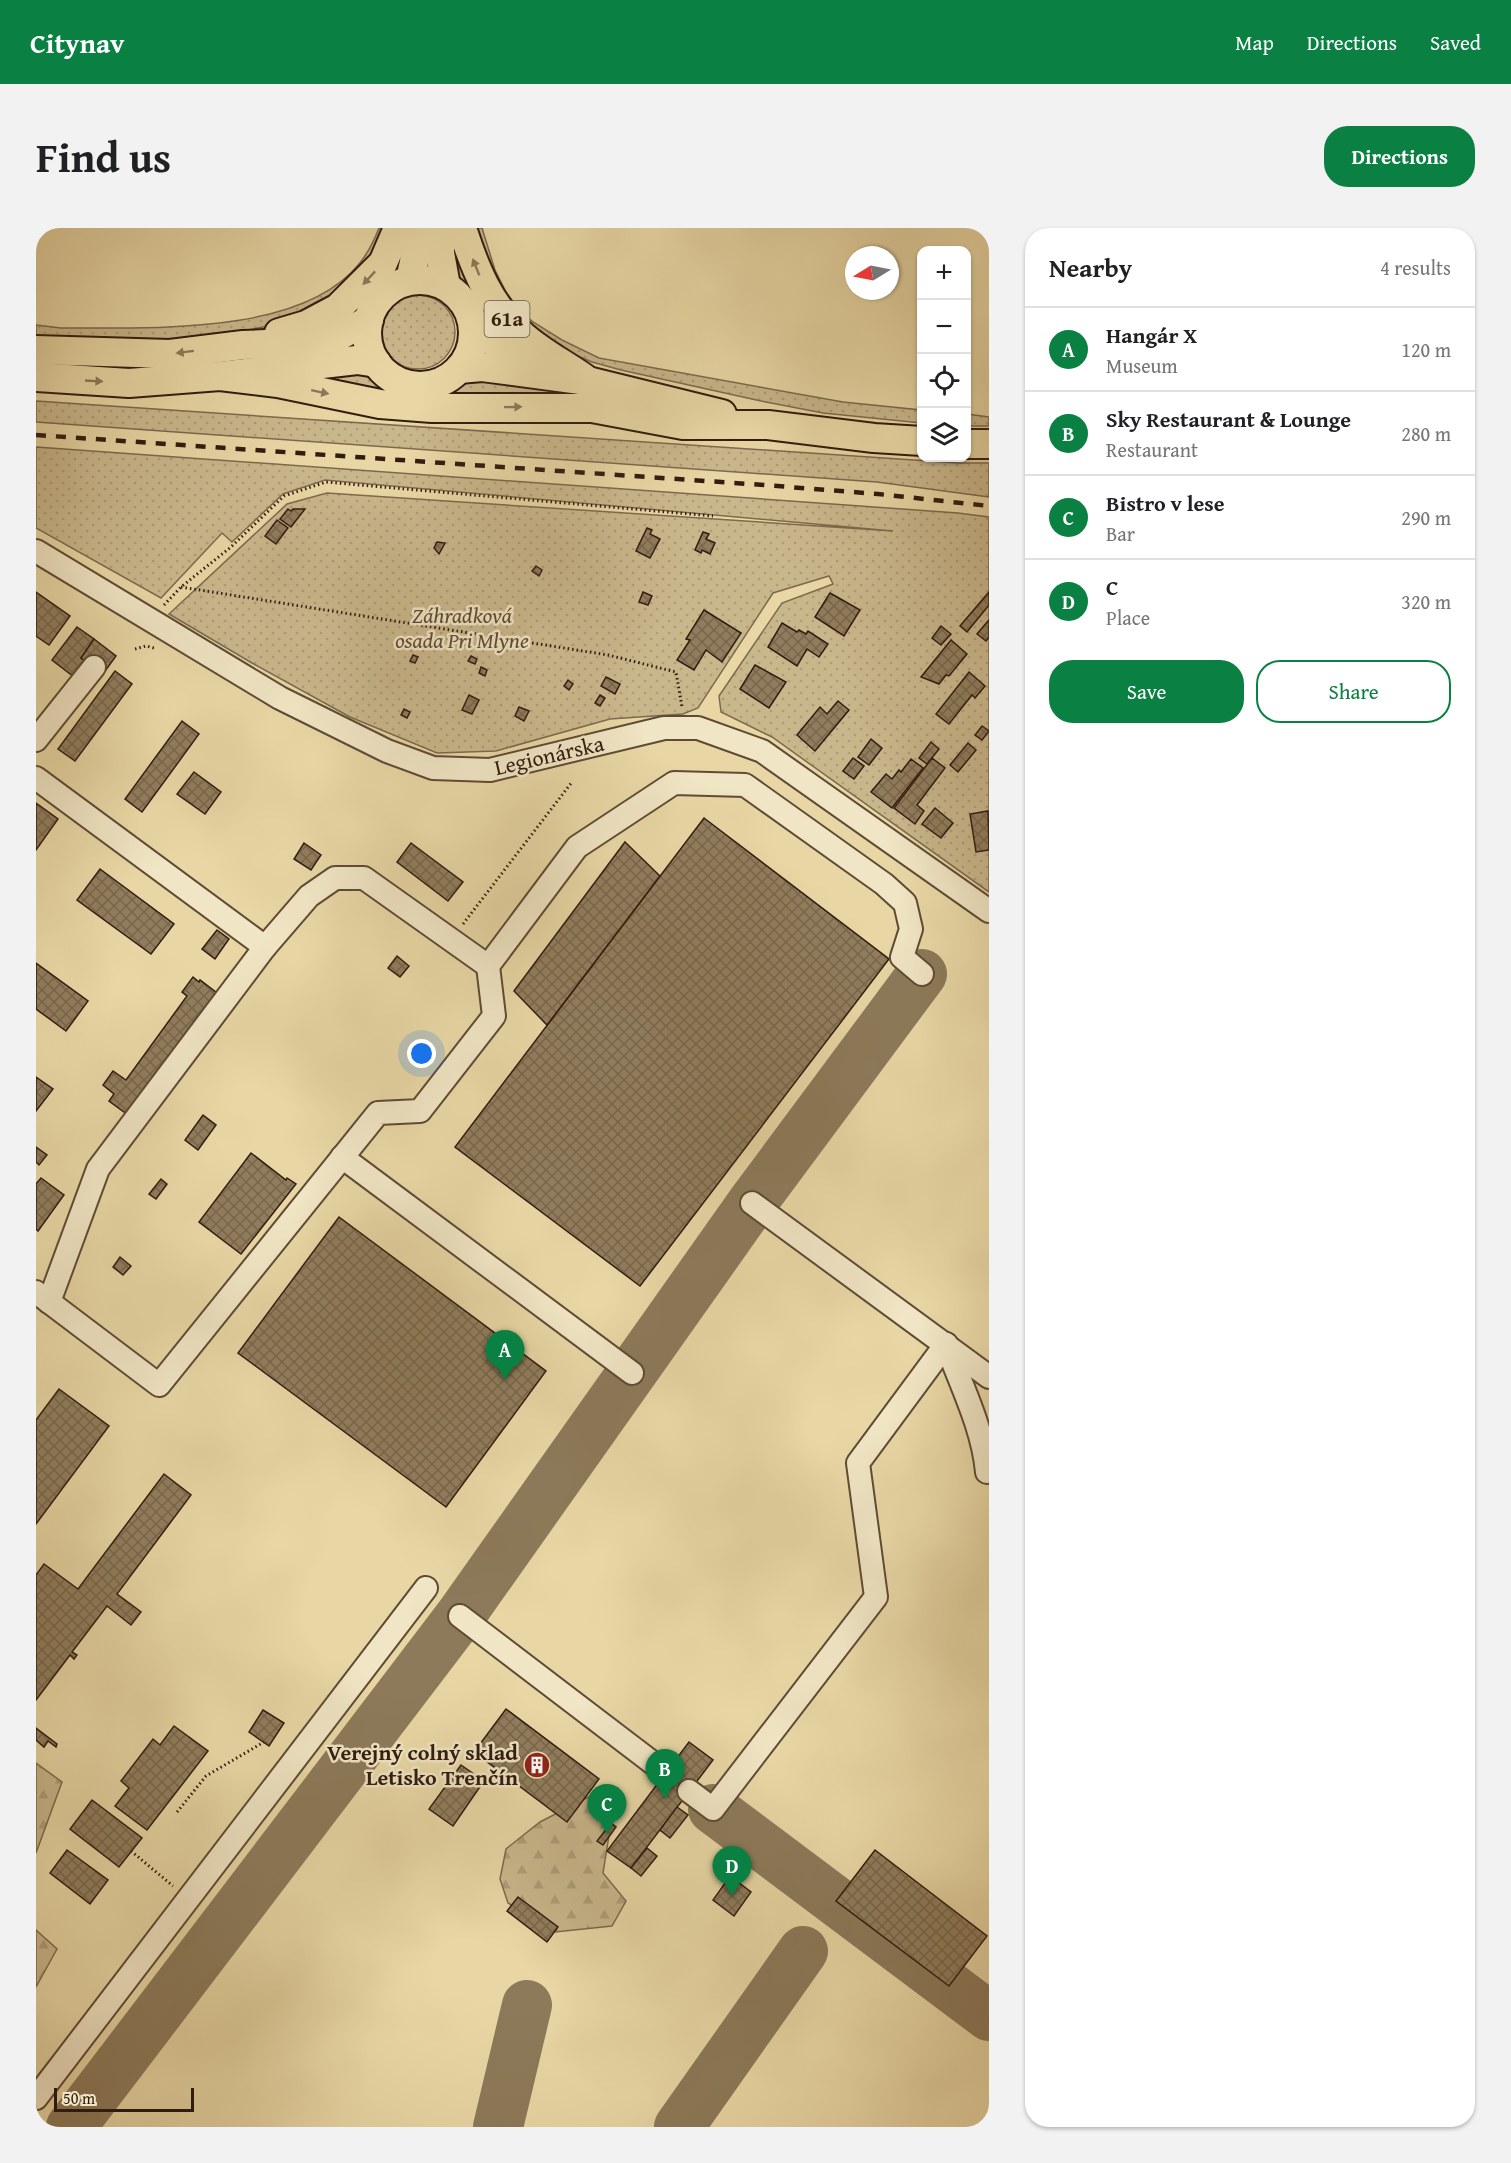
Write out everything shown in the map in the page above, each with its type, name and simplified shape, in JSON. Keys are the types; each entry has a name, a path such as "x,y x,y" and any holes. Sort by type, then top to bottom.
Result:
{"main road":[{"path":"243,345 306,325 338,308 383,263 398,228"},
{"path":"410,280 417,228"},
{"path":"440,228 440,254 446,286"},
{"name":"61a","path":"462,228 484,287 503,315 524,337 588,381"},
{"path":"410,280 433,281 446,286 456,294 470,315 473,327 470,350 459,369 440,382 416,386 394,379 377,363 368,342 369,320 374,306 396,285 410,280"},
{"path":"36,350 170,354 243,345 310,342 341,335 369,320"},
{"path":"473,327 490,340 588,381"},
{"path":"36,377 129,383 220,376 357,360 377,363"},
{"path":"459,369 482,367 588,381 768,425 917,441"},
{"path":"220,376 278,383 380,404 432,408 592,408 683,425 768,425"},
{"path":"971,444 989,444"}],"street":[{"name":"Legionárska","path":"36,551 280,698 387,751 433,768 490,770 664,728 698,728 762,751 989,911"},
{"path":"36,740 94,667"},
{"path":"36,778 265,947"},
{"path":"488,966 364,878 335,878 309,896 265,947 98,1169 43,1297 159,1385 378,1113 420,1111 494,1016 488,966 578,847 674,783 745,785 884,884 905,903 911,929 902,957 921,974"},
{"path":"342,1157 632,1373"},
{"path":"752,1203 989,1377"},
{"path":"946,1344 977,1428 986,1459 987,1472"},
{"path":"689,1791 713,1809 876,1597 858,1463 946,1344"},
{"path":"36,2098 426,1587"},
{"path":"460,1616 666,1773"}],"path":[{"path":"150,620 181,587 231,547 284,496 326,482 712,516"},
{"path":"181,587 608,655 676,672 683,714"},
{"path":"135,649 146,646 162,649"},
{"path":"451,939 572,782"},
{"path":"177,1812 206,1776 264,1742"},
{"path":"131,1851 188,1899"}],"green space":[{"path":"379,228 388,228 381,246 345,291 282,323 220,336 146,340 36,337 36,325 61,328 177,327 261,316 300,305 333,288 359,264 371,247"},
{"path":"455,228 514,337 488,331 451,270"},
{"path":"472,228 482,228 495,270 517,307 533,322 562,340 599,358 843,402 917,410 917,423 823,413 621,370 592,362 556,347 512,313"},
{"path":"411,295 425,295 439,301 449,311 455,325 453,346 439,363 425,369 411,369 397,363 387,353 381,339 381,325 387,311 397,301"},
{"path":"327,371 373,374 392,389 427,396 446,391 462,381 488,376 536,385 587,399 435,401 291,377"},
{"path":"36,401 917,462 989,463 989,497 877,482 36,422"},
{"path":"971,415 989,417 989,426 971,426"},
{"name":"Záhradková osada Pri Mlyne","path":"36,447 989,517 989,892 772,737 721,712 719,696 782,603 833,584 829,576 773,593 698,708 683,714 610,719 496,751 437,753 350,717 169,614 287,504 327,493 893,531 325,480 283,494 232,542 222,533 161,598 36,528"},
{"path":"36,1763 62,1782 36,1853"},
{"path":"600,1791 611,1823 603,1873 626,1901 612,1926 555,1932 508,1903 500,1879 506,1849 540,1822"},
{"path":"36,1930 57,1949 36,1987"}],"building":[{"path":"288,509 291,511 305,509 291,527 280,519"},
{"path":"277,520 288,528 276,544 265,536"},
{"path":"647,528 652,530 650,534 660,539 650,558 636,551"},
{"path":"703,532 709,534 706,539 715,543 710,554 702,550 701,553 695,550"},
{"path":"437,542 445,543 439,554 434,548"},
{"path":"536,566 542,570 539,576 532,571"},
{"path":"36,592 70,616 49,645 36,636"},
{"path":"643,592 652,596 648,605 639,602"},
{"path":"989,592 989,605 967,632 960,626"},
{"path":"830,593 860,610 844,636 815,617"},
{"path":"704,610 741,633 722,662 706,650 694,670 677,660 690,640 686,639"},
{"path":"989,620 989,637 986,641 977,634"},
{"path":"782,623 797,632 799,630 806,634 808,631 828,644 819,657 807,649 797,666 768,647"},
{"path":"941,626 951,634 941,645 932,638"},
{"path":"77,627 94,639 81,658 86,661 74,677 52,660"},
{"path":"94,639 116,656 103,674 81,658"},
{"path":"951,640 967,654 949,676 946,675 939,684 921,677"},
{"path":"413,655 418,657 415,663 410,661"},
{"path":"471,656 477,659 475,664 468,661"},
{"path":"755,665 786,682 769,708 740,689"},
{"path":"481,667 487,670 485,676 479,673"},
{"path":"115,671 132,684 75,761 58,749"},
{"path":"969,672 985,686 975,698 972,695 949,724 936,714"},
{"path":"606,677 620,684 615,694 601,686"},
{"path":"568,680 573,684 569,690 564,686"},
{"path":"469,695 479,700 472,714 462,710"},
{"path":"600,695 605,698 600,706 595,703"},
{"path":"838,701 849,710 815,751 797,735 820,707 827,714"},
{"path":"519,707 529,711 524,721 515,716"},
{"path":"404,709 410,712 407,718 401,715"},
{"path":"182,721 199,734 142,812 125,799"},
{"path":"982,726 989,731 982,740 975,735"},
{"path":"871,739 882,748 869,765 858,757"},
{"path":"931,742 939,749 927,764 919,758"},
{"path":"968,743 976,750 958,772 950,765"},
{"path":"853,758 864,766 854,779 843,771"},
{"path":"932,758 945,768 917,805 924,811 915,824 894,808"},
{"path":"911,759 923,768 892,808 871,792 886,774 892,779"},
{"path":"194,772 221,792 205,814 177,794"},
{"path":"36,803 58,819 36,850"},
{"path":"935,808 953,823 941,838 922,824"},
{"path":"988,811 989,850 976,852 970,814"},
{"path":"704,818 889,959 640,1286 455,1147"},
{"path":"625,842 660,876 547,1025 514,991"},
{"path":"304,843 321,855 311,870 294,859"},
{"path":"411,843 463,882 448,901 397,862"},
{"path":"100,869 174,924 151,954 77,900"},
{"path":"217,930 229,939 215,959 202,949"},
{"path":"397,956 409,966 400,977 388,968"},
{"path":"36,963 88,1001 66,1031 36,1009"},
{"path":"193,977 217,993 128,1115 109,1101 114,1094 103,1085 113,1071 126,1080 187,996 182,992"},
{"path":"36,1077 53,1089 36,1111"},
{"path":"203,1115 216,1125 198,1150 185,1140"},
{"path":"36,1147 47,1155 39,1165 36,1162"},
{"path":"251,1153 286,1180 287,1178 296,1184 241,1254 199,1222"},
{"path":"41,1178 64,1195 38,1231 36,1229 36,1184"},
{"path":"161,1179 167,1184 156,1199 149,1194"},
{"path":"339,1217 546,1371 446,1507 238,1353"},
{"path":"120,1257 131,1266 123,1275 113,1267"},
{"path":"59,1389 109,1426 36,1524 36,1420"},
{"path":"164,1474 191,1495 117,1594 141,1612 131,1625 107,1606 72,1652 77,1655 74,1659 70,1655 36,1700 36,1575 44,1564 78,1589"},
{"name":"Verejný colný sklad Letisko Trenčín","path":"506,1709 599,1779 567,1822 474,1752"},
{"path":"263,1710 284,1723 269,1746 249,1732"},
{"path":"174,1726 208,1751 147,1830 115,1806 129,1788 121,1781 153,1739 160,1745"},
{"path":"36,1728 57,1744 56,1747 48,1741 44,1747 36,1740"},
{"path":"689,1742 713,1760 631,1868 607,1851"},
{"path":"461,1765 484,1781 453,1826 429,1809"},
{"path":"92,1800 142,1838 119,1867 70,1829"},
{"path":"677,1807 688,1815 670,1838 660,1830"},
{"path":"611,1823 616,1827 603,1845 597,1841"},
{"path":"647,1848 657,1856 641,1876 631,1868"},
{"path":"67,1850 108,1880 90,1904 50,1873"},
{"path":"875,1850 987,1936 949,1986 836,1901"},
{"path":"730,1876 751,1892 734,1916 713,1900"},
{"path":"518,1897 558,1927 547,1942 507,1911"}],"taxiway":[{"path":"71,2127 460,1616 752,1203 922,974"},
{"path":"713,1809 989,2016"},
{"path":"679,2127 803,1951"},
{"path":"498,2127 527,2005"}],"railway":[{"path":"36,435 764,485 989,506"}],"place":[{"name":"Hangár X","path":"505,1380"},
{"name":"Verejný colný sklad Letisko Trenčín","path":"537,1765"},
{"name":"Sky Restaurant & Lounge","path":"665,1799"},
{"name":"Bistro v lese","path":"607,1834"},
{"name":"C","path":"732,1896"}]}
